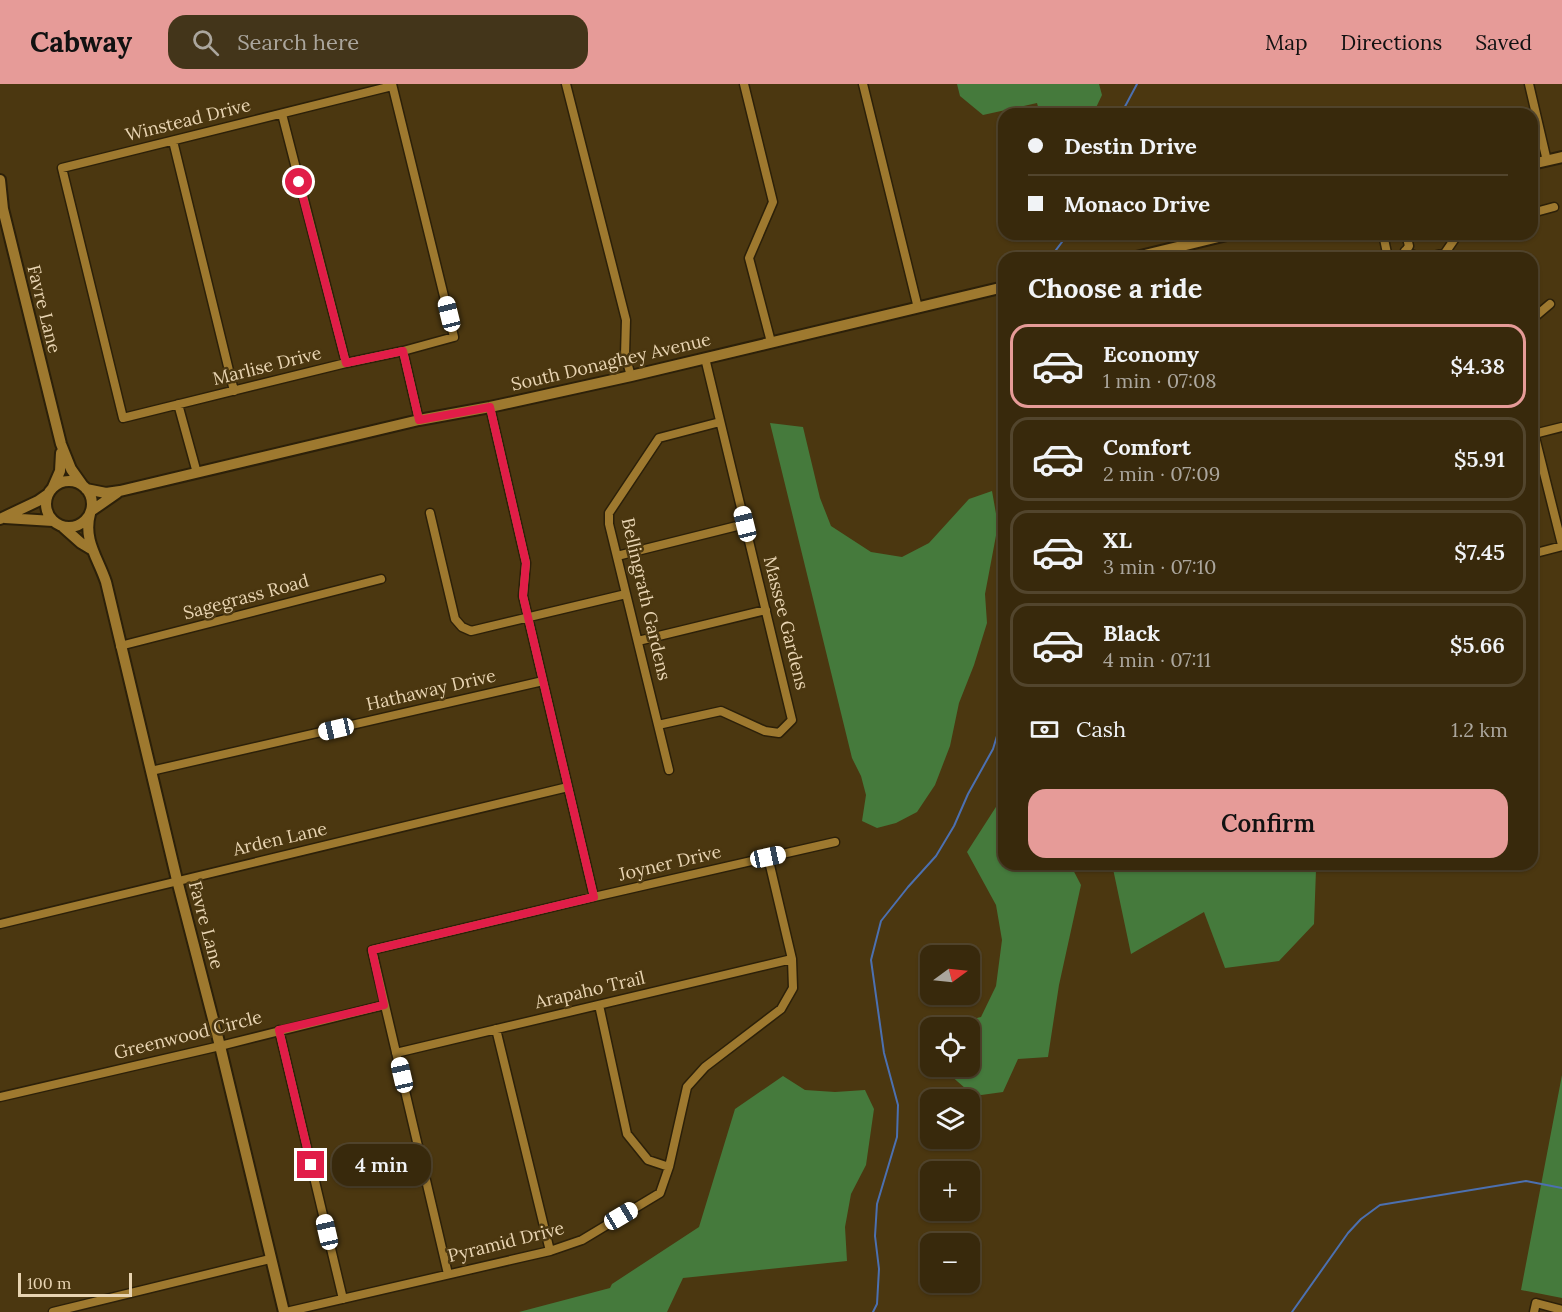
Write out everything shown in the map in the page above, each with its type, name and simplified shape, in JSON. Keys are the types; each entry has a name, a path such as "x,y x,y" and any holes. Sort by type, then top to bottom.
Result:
{"street":[{"path":"566,84 626,321 625,355 631,376"},
{"path":"744,84 773,202 749,258 771,342"},
{"path":"863,84 918,308"},
{"path":"1529,84 1535,108"},
{"name":"Winstead Drive","path":"123,418 62,168 392,85"},
{"name":"Marlise Drive","path":"123,418 454,337 392,85"},
{"path":"282,114 346,363"},
{"path":"1538,122 1547,160"},
{"path":"172,141 234,391"},
{"path":"1538,162 1562,157"},
{"name":"Favre Lane","path":"0,180 3,209 61,444 71,469 84,487"},
{"path":"1538,211 1554,207"},
{"path":"1172,252 1211,240"},
{"name":"South Donaghey Avenue","path":"84,487 106,493 120,491 419,420 631,376 998,288"},
{"path":"1538,314 1550,304"},
{"path":"403,351 419,420"},
{"name":"Massee Gardens","path":"658,725 721,711 765,731 779,733 792,720 705,358"},
{"path":"178,404 197,473"},
{"path":"490,407 526,563 523,596 594,897"},
{"name":"Bellingrath Gardens","path":"669,770 609,524 609,513 659,438 720,422"},
{"path":"1538,429 1562,427"},
{"name":"Favre Lane","path":"51,491 62,463 61,444"},
{"path":"1538,450 1562,545 1538,552"},
{"path":"71,481 84,487 90,496 90,513 86,520 75,526 1,518 38,501 64,482 71,481"},
{"path":"51,491 46,508 58,524"},
{"name":"South Donaghey Avenue","path":"90,513 120,491"},
{"name":"Favre Lane","path":"90,513 87,532 91,549 106,582 177,880 285,1312"},
{"path":"430,513 455,619 462,627 471,631 626,594"},
{"name":"Favre Lane","path":"58,524 91,549"},
{"path":"617,556 745,524"},
{"name":"Sagegrass Road","path":"120,646 381,579"},
{"path":"638,641 766,610"},
{"name":"Hathaway Drive","path":"152,771 543,681"},
{"name":"Arden Lane","path":"0,924 568,787"},
{"name":"Joyner Drive","path":"384,1005 372,950 835,842"},
{"name":"Pyramid Drive","path":"285,1312 550,1251 582,1240 660,1193 669,1167 687,1087 705,1067 781,1009 793,988 792,959 768,857"},
{"name":"Arapaho Trail","path":"396,1053 792,959"},
{"path":"384,1005 448,1274"},
{"name":"Greenwood Circle","path":"0,1097 384,1005"},
{"path":"598,1005 627,1134 648,1160 669,1167"},
{"path":"496,1029 550,1251"},
{"path":"279,1030 343,1299"},
{"path":"53,1312 270,1259"},
{"path":"1534,1312 1536,1303 1562,1310"}],"green space":[{"path":"957,84 1099,84 1102,95 1096,108 1038,108 1037,103 1014,108 998,108 998,112 983,115 960,96"},
{"path":"770,423 803,427 820,498 831,526 871,552 902,557 929,543 969,499 992,491 998,525 985,594 987,623 959,703 950,746 935,785 917,812 896,823 877,828 862,821 866,795 861,776 852,758"},
{"path":"998,804 998,870 1073,870 1081,885 1059,985 1048,1057 1018,1059 1003,1092 980,1095 980,1089 966,1089 952,1077 980,1077 980,1017 996,986 1002,940 996,905 967,852"},
{"path":"1113,870 1316,870 1314,924 1279,961 1225,968 1204,912 1131,954"},
{"path":"1562,1075 1562,1298 1521,1290"},
{"path":"783,1076 805,1090 835,1092 865,1090 874,1109 866,1165 851,1194 845,1227 847,1261 683,1278 667,1312 519,1312 610,1288 612,1284 699,1227 735,1109"}],"waterway":[{"path":"1124,108 1137,84"},
{"path":"1054,252 1064,240"},
{"path":"873,1312 877,1304 879,1269 875,1236 877,1204 897,1137 898,1105 884,1053 871,960 881,921 936,856 993,749 998,733"},
{"path":"1292,1312 1348,1233 1361,1219 1380,1205 1526,1181 1562,1188"}],"route":[{"path":"299,182 346,363 403,351 419,420 490,407 526,563 523,596 594,897 372,950 384,1005 279,1030 311,1165"}]}
